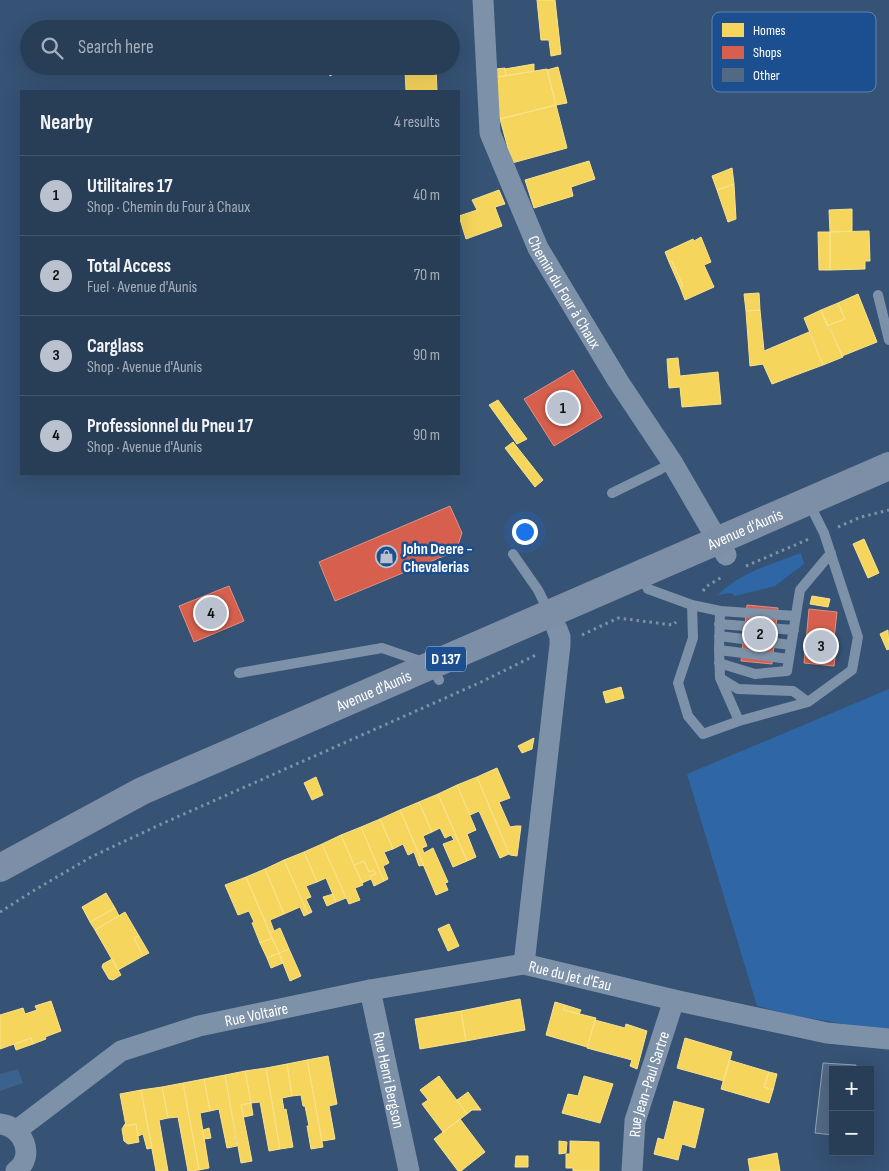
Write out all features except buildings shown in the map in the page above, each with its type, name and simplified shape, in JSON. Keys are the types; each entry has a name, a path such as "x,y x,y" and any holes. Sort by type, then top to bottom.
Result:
{"main road":[{"name":"Avenue d'Aunis","path":"816,517 889,466"},
{"name":"Avenue d'Aunis","path":"0,868 142,791 436,672 556,629 645,581 727,560 816,517 889,485"},
{"name":"Avenue d'Aunis","path":"0,886 148,806 436,672"}],"street":[{"name":"Chemin du Four à Chaux","path":"483,0 490,133 538,248 618,381 672,462 727,560"},
{"name":"Rue du Jet d'Eau","path":"556,629 524,964 674,1000 827,1033 889,1040"},
{"name":"Rue Voltaire","path":"8,1127 121,1051 199,1026 370,990 524,964"},
{"name":"Rue Henri Bergson","path":"370,990 404,1170"},
{"name":"Rue Jean-Paul Sartre","path":"632,1171 635,1121 674,1000"},
{"path":"8,1127 26,1145 24,1162 18,1170"}],"lane":[{"path":"878,295 889,340"},
{"path":"612,494 672,462"},
{"path":"692,605 693,638 678,682 688,716 704,734 739,721 808,702 852,670 858,638 830,552 816,517"},
{"path":"719,663 755,674 787,671 800,590 830,552"},
{"path":"513,554 538,590 556,629"},
{"path":"645,581 692,605 720,611 796,616"},
{"path":"720,611 718,650 720,678 739,721"},
{"path":"719,624 794,630"},
{"path":"719,636 791,644"},
{"path":"239,673 382,648 436,672"},
{"path":"718,650 789,659"},
{"path":"720,678 738,689 793,691 808,702"}],"path":[{"path":"0,912 91,858 157,826 470,687 556,629 618,618 673,625 692,605 727,560 816,517 861,517 889,510"}],"shaded area":[{"path":"801,553 804,564 775,586 735,596 731,593 718,595 736,580 768,565"},
{"path":"889,689 889,1032 792,1015 757,1006 687,774"},
{"path":"18,1069 23,1083 0,1091 0,1074"}],"place":[{"name":"Utilitaires 17","path":"563,408"},
{"name":"John Deere - Chevalerias","path":"387,557"},
{"name":"Professionnel du Pneu 17","path":"211,613"},
{"name":"Total Access","path":"760,634"},
{"name":"Carglass","path":"821,646"}]}
